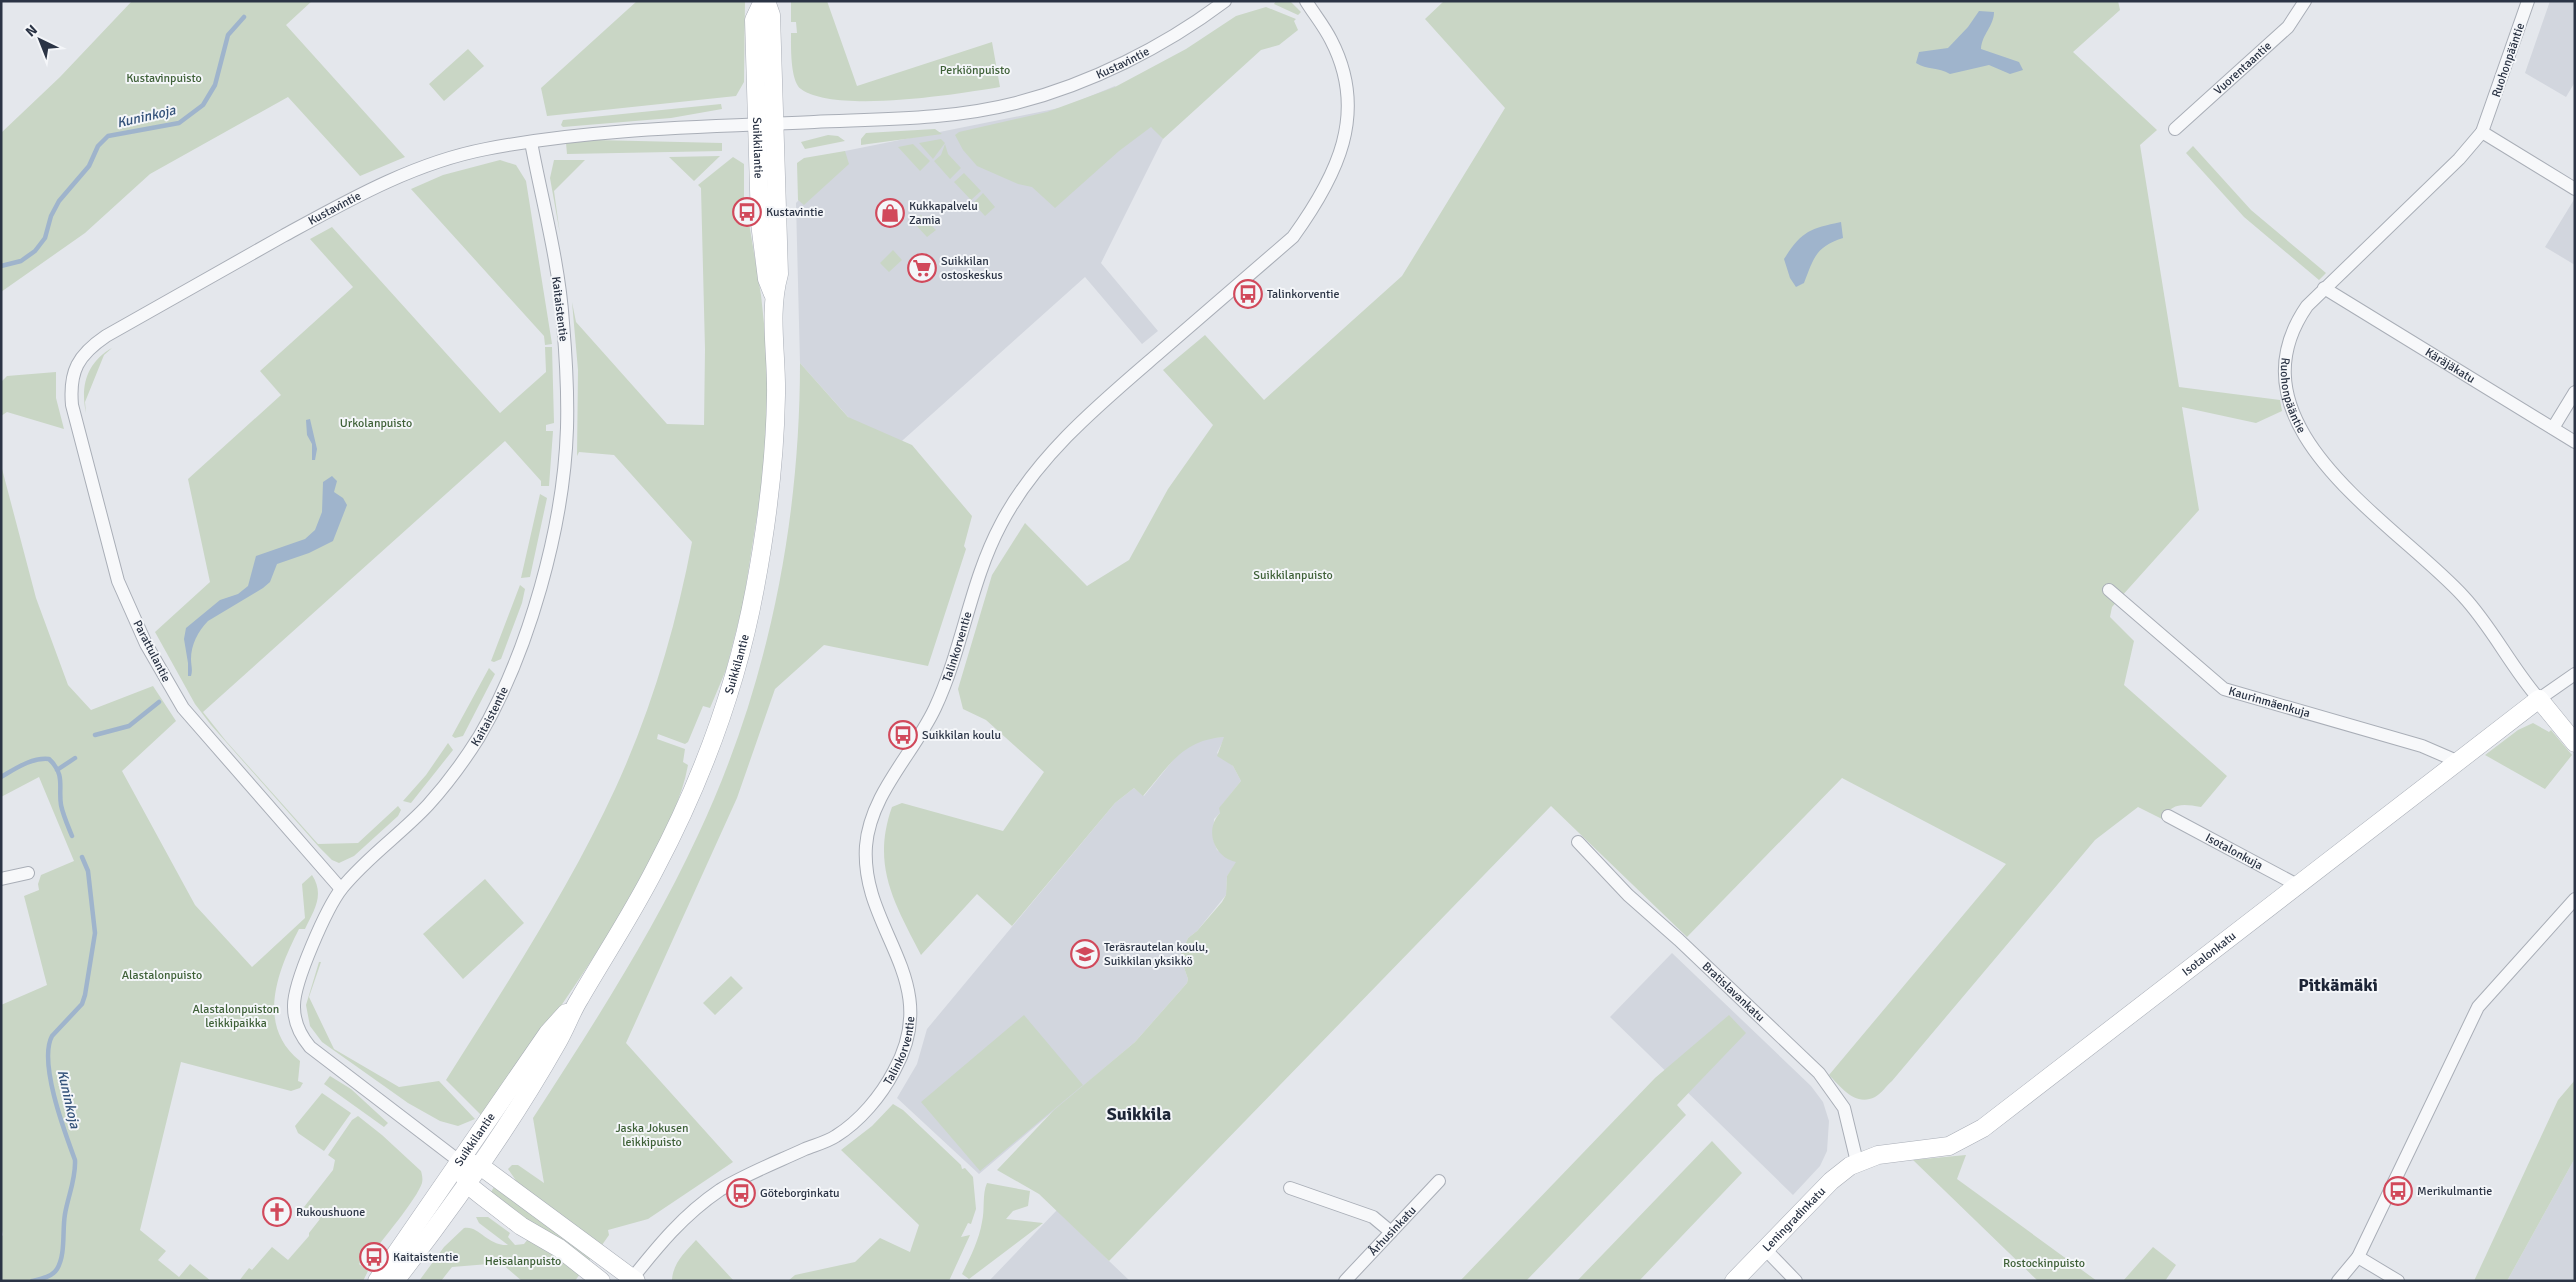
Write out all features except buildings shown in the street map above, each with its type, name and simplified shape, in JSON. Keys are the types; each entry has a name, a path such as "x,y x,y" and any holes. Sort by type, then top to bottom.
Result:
{"main road":[{"name":"Suikkilantie","path":"396,1281 480,1165 558,1041 578,1000 624,926 672,837 710,746 738,657 754,592 772,472 776,392 773,294 767,279 760,223 766,124 754,20 764,1"},
{"name":"Ruohonpääntie","path":"2540,699 2575,742"},
{"name":"Isotalonkatu","path":"1857,1162 1878,1155 1949,1146 1975,1133 2540,699"},
{"name":"Suikkilantie","path":"377,1281 548,1032 578,1000"},
{"path":"601,1281 559,1248 521,1226 467,1184 459,1161 480,1165 633,1280"},
{"name":"Leningradinkatu","path":"1734,1281 1831,1181 1857,1162"}],"street":[{"name":"Kustavintie","path":"78,361 85,352 106,336 344,203 407,173 482,150 594,134 766,124 918,118 1016,103 1082,80 1140,54 1205,16 1225,1"},
{"name":"Talinkorventie","path":"633,1280 664,1237 703,1202 724,1188 834,1138 865,1111 894,1072 909,1038 911,1003 906,979 872,888 866,846 873,817 882,797 920,736 939,699 956,654 978,575 1002,521 1016,498 1049,456 1100,404 1293,236 1328,183 1346,138 1348,107 1346,87 1342,67 1331,40 1306,1"},
{"name":"Vuorentaantie","path":"2175,129 2288,27 2305,1"},
{"name":"Ruohonpääntie","path":"2528,1 2482,132 2459,159 2324,288 2301,315 2288,350 2286,391 2298,426 2320,457 2363,504 2463,596 2540,699"},
{"path":"2482,132 2575,189"},
{"name":"Kaitaistentie","path":"459,1161 310,1047 297,1028 293,1004 298,982 323,922 341,889 428,805 454,774 480,735 508,676 524,636 551,544 562,482 567,429 563,321 531,142"},
{"name":"Käräjäkatu","path":"2324,288 2575,442"},
{"name":"Parattulantie","path":"78,361 71,381 72,405 118,581 146,644 183,708 341,889"},
{"path":"2553,428 2575,392"},
{"name":"Kaurinmäenkuja","path":"2108,590 2224,689 2422,746 2459,762"},
{"path":"2540,699 2575,674"},
{"name":"Isotalonkuja","path":"2168,816 2299,886"},
{"name":"Bratislavankatu","path":"1578,842 1628,895 1679,940 1819,1073 1844,1108 1857,1162"},
{"path":"1,879 28,873"},
{"path":"2338,1281 2358,1257 2478,1007 2575,899"},
{"name":"Århusinkatu","path":"1345,1281 1439,1181"},
{"path":"1290,1188 1373,1217 1392,1232"},
{"path":"1765,1249 1796,1281"},
{"path":"2358,1257 2398,1281"}],"shaded area":[{"path":"2550,1 2575,1 2575,82 2566,97 2525,73"},
{"path":"1115,86 1163,139 1101,263 1158,331 1142,344 1085,277 884,457 800,363 796,203 845,151 1064,107"},
{"path":"2575,198 2575,265 2545,247"},
{"name":"Teräsrautelan koulu, Suikkilan yksikkö","path":"1225,737 1217,753 1233,766 1241,781 1221,806 1220,813 1214,819 1213,839 1217,850 1237,862 1227,876 1226,895 1197,931 1188,938 1180,956 1188,979 1187,983 1135,1042 979,1174 897,1098 917,1064 927,1029 1115,803 1134,788 1144,796 1178,754 1188,746 1206,738"},
{"path":"1672,953 1811,1086 1823,1102 1829,1121 1827,1151 1820,1166 1793,1195 1610,1017"},
{"path":"2575,1158 2575,1281 2507,1281"},
{"path":"1057,1210 1109,1261 1130,1281 989,1281"}],"green space":[{"name":"Kustavinpuisto","path":"132,1 312,1 286,25 405,157 360,176 288,97 150,174 85,233 1,292 1,133 60,77"},
{"path":"637,1 745,1 744,82 736,96 547,116 541,88"},
{"name":"Perkiönpuisto","path":"791,1 827,1 857,86 992,42 1000,87 898,100 841,100 818,96 801,89 795,79 792,63 791,33 797,33 796,22 791,22"},
{"path":"1276,1 1290,1 1301,12 1298,15 1274,4"},
{"name":"Suikkilanpuisto","path":"1444,1 2118,1 2120,10 2073,52 2157,130 2140,145 2179,387 2280,400 2282,411 2256,423 2182,407 2199,510 2112,607 2110,617 2134,641 2124,685 2227,776 2201,807 2189,805 2174,807 2162,819 2138,807 2095,840 1892,1081 1877,1096 1868,1099 1855,1098 1829,1075 2006,864 1842,778 1687,937 1551,806 1109,1261 1039,1194 997,1170 1054,1110 1135,1042 1187,983 1188,979 1180,956 1188,938 1197,931 1222,902 1226,895 1227,876 1236,862 1222,855 1217,849 1212,835 1215,820 1220,813 1219,808 1241,781 1233,766 1217,756 1224,737 1197,743 1187,749 1169,765 1143,796 1134,788 1115,803 1012,926 977,894 921,955 903,919 889,884 884,848 886,828 892,807 902,803 1003,831 1044,772 986,720 963,709 958,689 992,575 1025,523 1087,586 1129,560 1168,489 1213,425 1163,370 1205,335 1264,400 1402,276 1505,108 1425,19"},
{"path":"1266,7 1296,19 1294,21 1298,30 1279,45 1261,50 1163,139 1151,127 1119,151 1055,208 1032,187 1018,184 977,166 963,150 955,135 959,132 1047,112 1115,87 1186,49 1236,16"},
{"path":"468,49 484,66 444,101 429,84"},
{"path":"721,104 722,109 671,118 563,127 561,125 563,120"},
{"path":"935,129 942,134 861,145 861,139 866,133"},
{"path":"828,135 838,136 845,141 805,149 801,142"},
{"path":"941,139 945,143 933,159 919,143"},
{"path":"596,140 722,143 722,151 567,154 566,143"},
{"path":"913,144 930,161 920,171 898,147"},
{"path":"945,144 948,154 961,168 950,179 934,161 941,155"},
{"path":"2193,146 2251,210 2326,273 2319,280 2244,217 2186,153"},
{"path":"845,151 849,164 804,205 798,200 797,163 804,158"},
{"path":"720,156 694,181 669,157"},
{"path":"733,157 744,164 744,207 740,207 740,218 745,219 745,223 749,223 761,295 767,352 768,411 763,478 743,604 726,670 710,708 703,706 688,742 685,744 658,734 657,739 685,749 683,762 688,765 682,789 668,823 634,890 594,957 484,1118 446,1080 514,972 557,899 598,825 616,787 641,727 662,666 692,542 614,455 579,452 577,456 578,370 572,302 576,322 667,424 704,425 705,349 701,188 698,185"},
{"path":"500,160 516,165 526,181 552,344 545,345 544,336 411,189 443,175"},
{"path":"554,160 585,160 554,191 560,234 550,178"},
{"path":"964,173 981,191 971,200 954,182"},
{"path":"983,193 995,207 985,216 973,203"},
{"path":"921,215 936,230 927,237 913,222"},
{"name":"Urkolanpuisto","path":"332,227 500,413 546,372 545,347 552,347 554,423 546,425 546,431 553,431 549,486 541,486 541,481 505,441 203,712 226,741 318,844 358,843 398,806 401,810 398,816 354,856 339,863 332,860 319,847 211,725 195,704 155,632 210,582 188,479 281,395 260,371 353,287 310,239"},
{"path":"893,250 902,260 889,272 880,263"},
{"path":"112,348 104,355 85,402 86,413 84,393 87,376 97,360"},
{"name":"Jaska Jokusen leikkipuisto","path":"800,363 848,417 912,445 972,516 964,546 966,549 928,666 824,645 775,689 737,798 626,1043 733,1162 648,1219 608,1230 609,1235 602,1245 517,1182 508,1169 512,1165 518,1165 544,1183 533,1118 599,1015 661,908 698,835 722,779 743,722 761,664 775,605 786,545 794,485"},
{"path":"56,372 56,398 64,429 7,412 1,416 1,382 7,376"},
{"name":"Alastalonpuisto","path":"1,465 36,598 68,685 91,710 153,686 176,721 122,771 195,905 252,967 305,918 302,884 312,875 318,889 317,902 312,915 305,929 299,929 284,963 278,980 275,998 278,1032 286,1047 300,1061 298,1081 303,1083 300,1088 291,1091 181,1062 140,1230 166,1251 158,1260 179,1277 190,1264 211,1281 1,1281 1,1237 3,1235 1,1227 1,1005 47,985 24,896 39,890 38,884 41,875 74,861 39,777 1,797"},
{"path":"540,494 547,498 530,577 521,578"},
{"path":"520,585 525,589 522,603 501,659 494,662 491,661"},
{"path":"489,668 495,674 463,736 455,738 452,736"},
{"path":"2533,723 2549,732 2551,730 2572,755 2545,789 2485,755 2518,730"},
{"path":"448,743 453,750 411,803 403,801 426,775"},
{"path":"485,879 524,923 463,979 423,934"},
{"path":"319,962 321,962 309,997 334,1049 399,1087 439,1081 475,1119 458,1126 440,1121 408,1103 322,1042 310,1026 306,1005"},
{"path":"731,976 743,988 715,1015 703,1003"},
{"path":"1024,1015 1083,1085 980,1171 921,1102"},
{"path":"1729,1015 1746,1033 1677,1105 1686,1115 1526,1281 1460,1281 1655,1078"},
{"path":"330,1076 351,1089 388,1123 384,1127 324,1084"},
{"path":"2575,1080 2575,1158 2507,1281 2474,1281 2558,1100"},
{"path":"322,1093 351,1113 324,1151 298,1133 295,1126"},
{"path":"893,1104 903,1110 961,1165 962,1169 965,1168 973,1177 976,1209 971,1224 968,1223 961,1237 970,1235 949,1281 788,1281 795,1275 855,1262 880,1238 910,1252 919,1225 841,1150 872,1126"},
{"path":"358,1116 421,1171 422,1178 419,1190 406,1209 369,1258 365,1256 359,1264 368,1271 363,1281 239,1281 249,1268 252,1270 272,1247 288,1260 309,1236 309,1233 320,1219 304,1207 333,1170 335,1160 328,1155 352,1120"},
{"path":"1712,1141 1742,1173 1639,1281 1577,1281"},
{"name":"Rostockinpuisto","path":"1966,1155 1957,1179 2097,1281 2038,1281 1913,1160"},
{"path":"987,1183 1030,1191 1028,1206 1013,1211 1006,1219 1043,1223 969,1279 962,1274 981,1229"},
{"path":"494,1187 591,1258 587,1264 491,1192"},
{"name":"Heisalanpuisto","path":"476,1217 488,1217 510,1233 508,1237 515,1245 524,1244 528,1239 582,1271 575,1281 522,1281 501,1263 452,1267 441,1281 419,1281 444,1247 464,1228 474,1230 494,1242 508,1245 479,1223"},
{"path":"696,1240 734,1281 672,1280 677,1263"},
{"path":"2153,1247 2176,1265 2165,1281 2123,1281"}],"water":[{"path":"1979,11 1994,12 1981,49 2019,62 2023,70 2010,74 1989,65 1950,74 1916,63 1919,52 1948,48 1968,27"},
{"path":"1841,222 1843,238 1826,245 1821,250 1813,260 1804,283 1796,287 1790,278 1784,259 1790,250 1796,242 1814,229"},
{"path":"310,419 317,449 315,460 312,460 312,444 307,435 306,420"},
{"path":"332,476 337,481 334,492 343,498 347,505 333,541 309,553 277,564 270,582 263,588 208,621 201,629 194,643 191,654 192,674 188,676 184,639 186,628 220,600 238,594 248,586 256,556 305,539 315,530 322,512 323,482"}],"waterway":[{"name":"Kuninkoja","path":"1,266 21,261 35,251 45,238 51,216 59,201 89,166 98,146 108,136 179,123 203,105 215,85 228,35 244,17"},
{"path":"95,735 129,726 159,702"},
{"path":"57,770 75,758"},
{"name":"Kuninkoja","path":"1,777 30,762 49,759 58,770 61,805 72,836"},
{"name":"Kuninkoja","path":"32,1281 52,1274 60,1263 63,1249 65,1214 74,1174 75,1160 54,1098 48,1063 52,1036 82,1004 85,995 95,933 88,871 82,857"}],"place":[{"name":"Kustavintie","path":"747,212"},
{"name":"Kukkapalvelu Zamia","path":"890,213"},
{"name":"Suikkilan ostoskeskus","path":"922,268"},
{"name":"Talinkorventie","path":"1248,294"},
{"name":"Suikkilan koulu","path":"903,735"},
{"name":"Teräsrautelan koulu, Suikkilan yksikkö","path":"1085,954"},
{"name":"Merikulmantie","path":"2398,1191"},
{"name":"Göteborginkatu","path":"741,1193"},
{"name":"Rukoushuone","path":"277,1212"},
{"name":"Kaitaistentie","path":"374,1257"}],"district":[{"name":"Pitkämäki","path":"2338,985"},
{"name":"Suikkila","path":"1139,1114"}],"park label":[{"name":"Alastalonpuiston leikkipaikka","path":"236,1016"}]}
